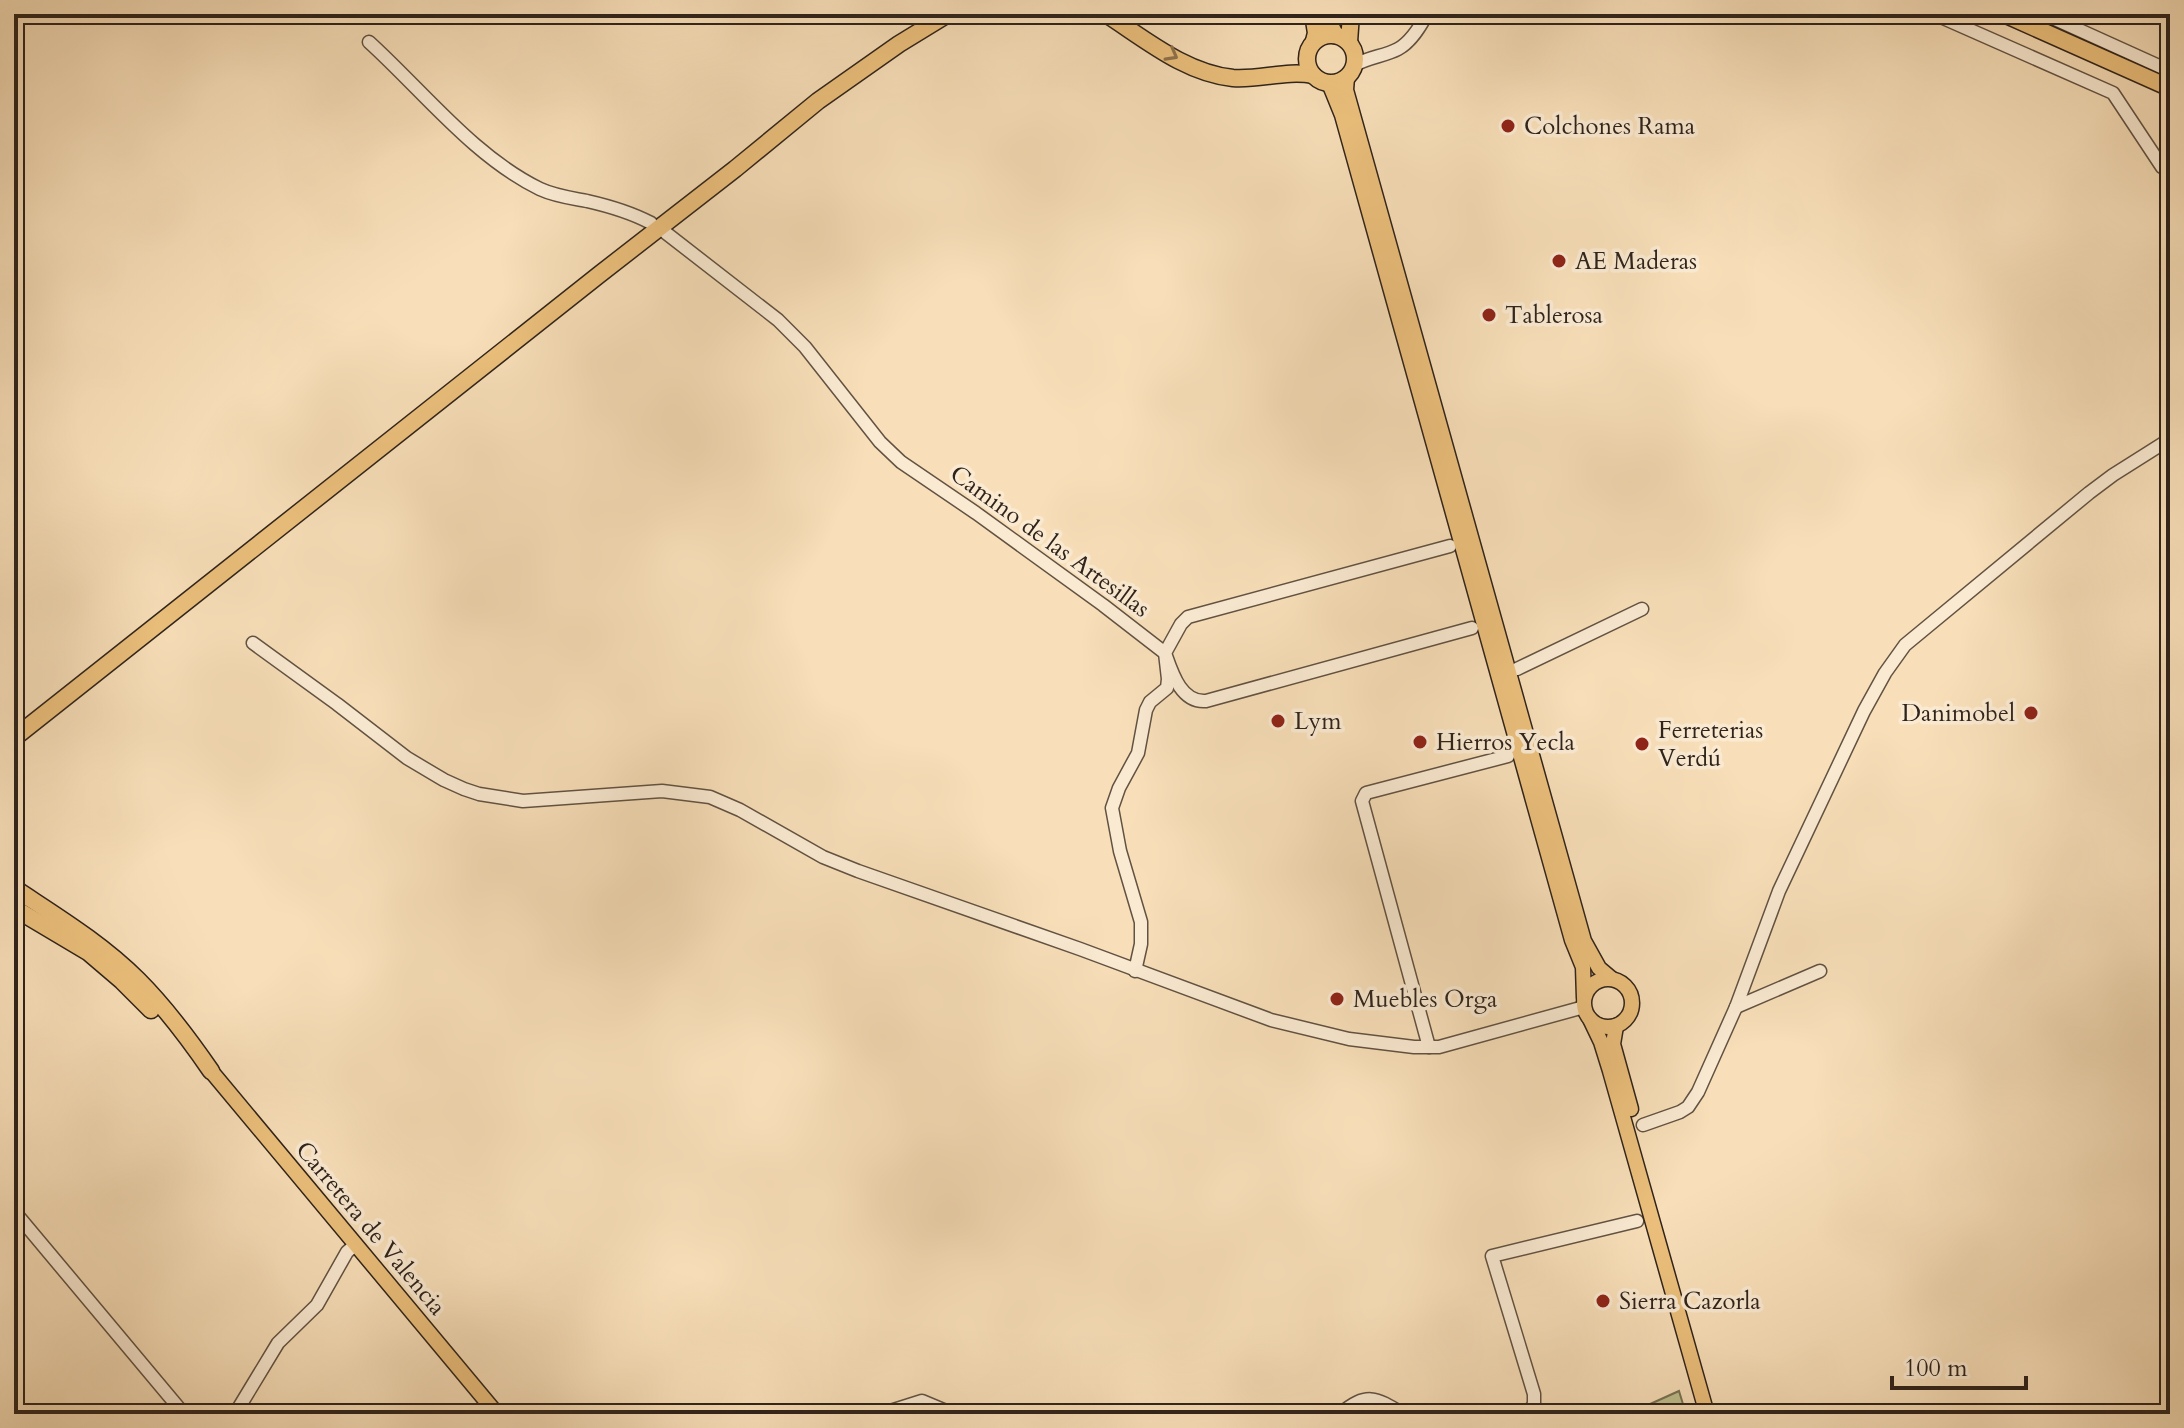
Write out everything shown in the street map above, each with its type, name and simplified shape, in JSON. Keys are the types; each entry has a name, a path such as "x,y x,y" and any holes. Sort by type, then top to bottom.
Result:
{"highway":[{"path":"1106,14 1169,55 1206,73 1235,78 1284,73 1342,81 1351,14"},
{"path":"1313,14 1316,33 1307,54 1309,69 1321,79"},
{"path":"1325,14 1348,53"},
{"path":"2004,14 2170,88"},
{"path":"14,738 818,101 899,44 948,15"},
{"path":"1314,41 1328,35 1348,53"},
{"path":"14,888 81,933 137,979 211,1071"},
{"path":"14,908 88,952 141,999 187,1050 211,1071"}],"main road":[{"path":"1348,53 1346,90 1584,941 1599,968 1625,986 1632,1000 1628,1016 1616,1026 1605,1027 1586,1008 1587,991 1597,981 1612,979"},
{"path":"1321,79 1338,102 1518,751 1572,940 1583,967 1586,1008 1610,1071 1707,1414"},
{"path":"1616,1026 1613,1044 1714,1414"},
{"name":"Carretera de Valencia","path":"211,1071 497,1414"}],"street":[{"path":"1934,14 2113,93 2162,167 2170,171"},
{"path":"2044,14 2170,71"},
{"path":"1348,53 1382,54 1401,48 1428,17"},
{"path":"369,42 438,111 519,177 547,192 604,205 651,223"},
{"name":"Camino de las Artesillas","path":"666,233 778,320 805,347 880,442 901,462 1080,588 1165,653"},
{"path":"1643,1125 1674,1116 1688,1107 1698,1092 1736,1007 1779,891 1864,711 1898,654 1917,633 2089,493 2170,439"},
{"path":"1135,971 1142,930 1120,851 1112,808 1138,753 1146,710 1150,702 1167,688 1165,653 1181,624 1188,617 1450,546"},
{"path":"1517,669 1642,609"},
{"path":"1165,653 1180,688 1199,702 1472,628"},
{"path":"253,643 407,758 464,789 523,801 662,791 710,797 723,801 835,862 1271,1020 1349,1039 1439,1047 1586,1008"},
{"path":"1429,1047 1363,797 1366,793 1508,756"},
{"path":"1736,1007 1820,971"},
{"path":"14,1211 184,1414"},
{"path":"1525,1414 1534,1405 1534,1394 1492,1256 1637,1221"},
{"path":"235,1414 278,1343 317,1305 347,1252 355,1245"},
{"path":"1340,1414 1366,1398 1377,1400 1403,1414"},
{"path":"881,1414 922,1401 953,1414"}],"green space":[{"path":"1679,1391 1686,1414 1628,1414"}],"place":[{"name":"Colchones Rama","path":"1508,126"},
{"name":"AE Maderas","path":"1559,261"},
{"name":"Tablerosa","path":"1489,315"},
{"name":"Danimobel","path":"2031,713"},
{"name":"Lym","path":"1278,721"},
{"name":"Hierros Yecla","path":"1420,742"},
{"name":"Ferreterias Verdú","path":"1642,744"},
{"name":"Muebles Orga","path":"1337,999"},
{"name":"Sierra Cazorla","path":"1603,1301"}]}
